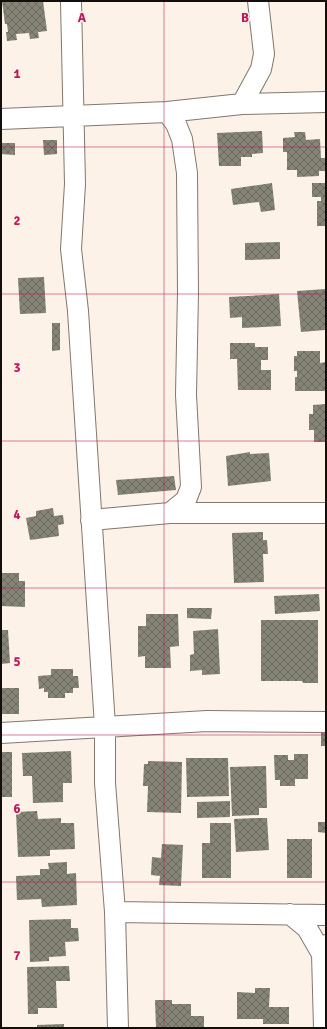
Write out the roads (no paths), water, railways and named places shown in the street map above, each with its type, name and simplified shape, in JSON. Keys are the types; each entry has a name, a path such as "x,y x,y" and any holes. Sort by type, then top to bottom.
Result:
{"street":[{"path":"71,1 75,184 71,249 78,311 105,726 105,783 115,912 118,1028"},
{"path":"242,104 261,69 264,54 258,1"},
{"path":"1,119 168,112 242,104 326,102"},
{"path":"168,112 176,124 182,139 187,173 188,292 186,394 191,487 186,500 170,513"},
{"path":"91,520 170,513 326,512"},
{"path":"1,733 207,721 326,722"},
{"path":"115,912 326,915"},
{"path":"290,914 307,928 324,950 324,1025"}]}
